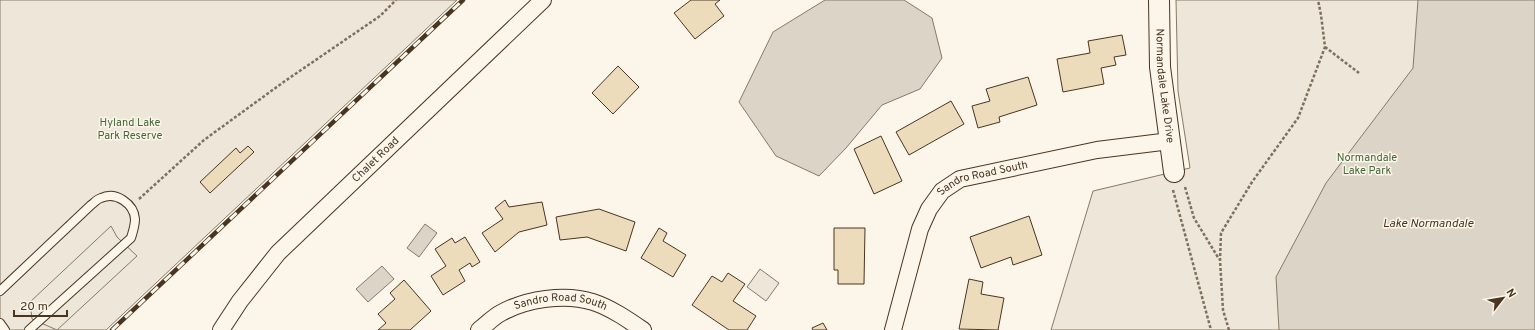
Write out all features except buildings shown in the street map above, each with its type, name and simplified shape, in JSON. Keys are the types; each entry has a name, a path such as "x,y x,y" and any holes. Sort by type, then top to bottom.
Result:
{"street":[{"name":"Chalet Road","path":"221,330 240,301 278,253 543,0"},
{"name":"Normandale Lake Drive","path":"1159,0 1160,67 1174,172"},
{"name":"Sandro Road South","path":"893,330 920,229 929,209 942,191 960,179 1096,150 1170,141"},
{"name":"Sandro Road South","path":"479,330 500,313 531,301 562,298 592,302 621,315 644,330"}],"lane":[{"path":"0,291 101,197 113,196 124,200 131,209 135,218 131,238 29,330"},
{"path":"0,323 5,330"}],"path":[{"path":"131,209 141,197 204,140 285,81 380,16 396,0"},
{"path":"1229,330 1223,310 1220,260 1221,233 1252,182 1298,118 1325,47 1318,0"},
{"path":"1325,47 1359,74"},
{"path":"1211,330 1171,182 1174,172 1182,179 1194,218 1220,260"}],"green space":[{"name":"Hyland Lake Park Reserve","path":"0,0 457,0 106,330 0,330"},
{"name":"Normandale Lake Park","path":"1176,0 1535,0 1535,330 1051,330 1093,191 1190,168 1178,91"},
{"path":"760,269 779,283 766,301 747,287"}],"shaded area":[{"path":"111,226 117,237 137,256 57,330 32,319 30,302"}],"water":[{"path":"825,0 904,0 932,18 942,58 920,89 882,105 846,148 819,176 776,156 739,102 773,32"},
{"name":"Lake Normandale","path":"1418,0 1535,0 1535,330 1279,330 1276,277 1326,183 1413,68"},
{"path":"425,224 437,233 419,257 407,248"},
{"path":"382,266 394,279 368,302 356,289"}],"railway":[{"path":"112,330 463,0"}]}
